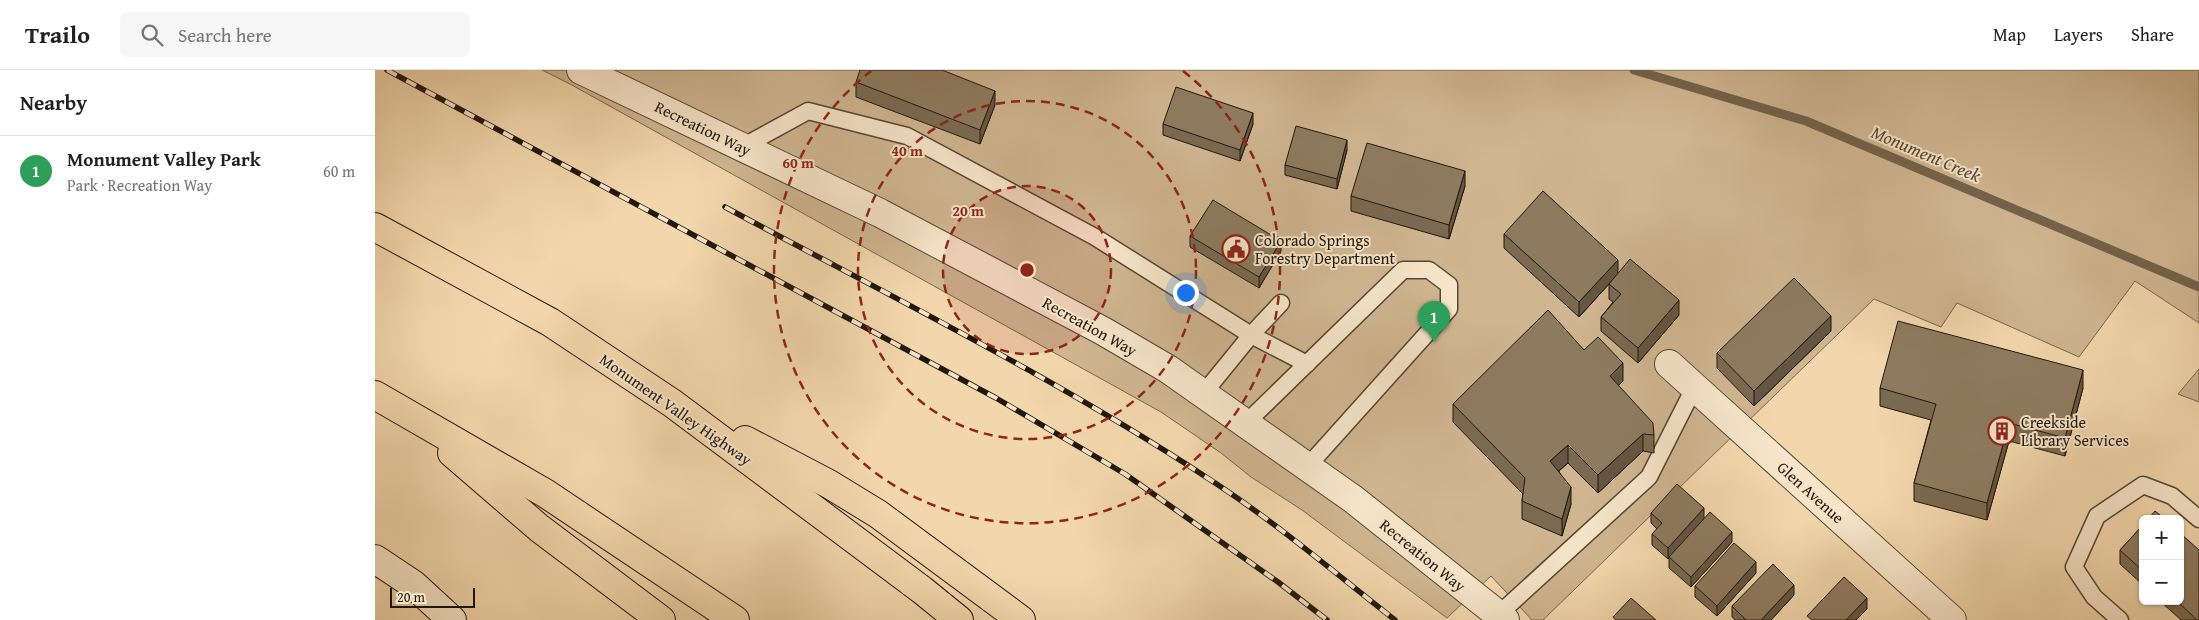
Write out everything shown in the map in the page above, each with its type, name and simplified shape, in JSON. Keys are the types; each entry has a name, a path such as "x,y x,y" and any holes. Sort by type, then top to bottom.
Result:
{"highway":[{"name":"Monument Valley Highway","path":"375,227 550,322 672,403 922,590 959,620"},
{"path":"375,395 545,493 735,620"},
{"path":"672,403 829,484 862,504 1021,620"},
{"path":"400,408 539,528 661,620"}],"street":[{"name":"Recreation Way","path":"581,70 880,213 1094,326 1168,370 1353,499 1501,618"},
{"name":"Glen Avenue","path":"1669,364 1952,620"},
{"path":"375,559 414,585 452,620"}],"lane":[{"path":"742,147 808,111 907,136 1095,237 1251,335 1307,364"},
{"path":"1245,424 1403,270 1429,270 1449,285 1449,309 1307,467"},
{"path":"1203,394 1251,335 1281,303"},
{"path":"1501,618 1649,478 1694,388"},
{"path":"2120,620 2095,598 2074,567 2097,516 2143,485 2172,496 2199,519"}],"shaded area":[{"path":"542,70 2199,70 2199,323 2135,281 2079,357 1957,303 1941,327 1874,299 1543,620 1532,620 1491,576 1447,618 1302,510 1251,477 1221,453 1161,412"},
{"path":"2199,369 2199,402 2178,394"}],"building":[{"path":"860,70 942,70 995,91 980,130 856,82"},
{"path":"1176,87 1253,113 1240,150 1163,124"},
{"path":"1296,126 1347,140 1337,179 1285,165"},
{"path":"1367,143 1465,171 1449,225 1351,196"},
{"path":"1543,191 1618,260 1579,302 1504,234"},
{"name":"Colorado Springs Forestry Department","path":"1213,200 1281,241 1259,277 1190,236"},
{"path":"1630,259 1679,300 1638,348 1601,317 1621,294 1609,284"},
{"path":"1794,278 1831,316 1754,391 1717,353"},
{"path":"1548,310 1584,350 1598,337 1623,363 1610,376 1653,423 1654,435 1643,434 1598,475 1568,445 1550,461 1571,487 1562,519 1522,501 1525,478 1453,404"},
{"name":"Creekside Library Services","path":"1898,321 2083,370 2065,438 2009,423 1987,503 1914,483 1936,404 1880,388"},
{"path":"1677,484 1704,508 1668,548 1652,534 1662,523 1651,513"},
{"path":"2155,511 2160,515 2152,515"},
{"path":"1710,512 1732,532 1691,577 1669,557"},
{"path":"2139,529 2139,567 2120,550"},
{"path":"2184,537 2199,550 2199,620 2181,605 2184,605"},
{"path":"1734,543 1756,562 1717,606 1695,586"},
{"path":"1773,564 1794,585 1761,620 1746,620 1732,606"},
{"path":"1844,577 1867,598 1846,620 1812,620 1807,616"},
{"path":"1631,598 1656,620 1616,620 1613,617"}],"waterway":[{"name":"Monument Creek","path":"1634,70 1806,121 2199,287"}],"railway":[{"path":"387,70 996,398 1125,474 1278,582 1327,620"},
{"path":"725,207 1031,371 1150,442 1257,512 1395,620"}],"place":[{"name":"Colorado Springs Forestry Department","path":"1236,249"},
{"name":"Monument Valley Park","path":"1434,342"},
{"name":"Creekside Library Services","path":"2002,431"}]}
